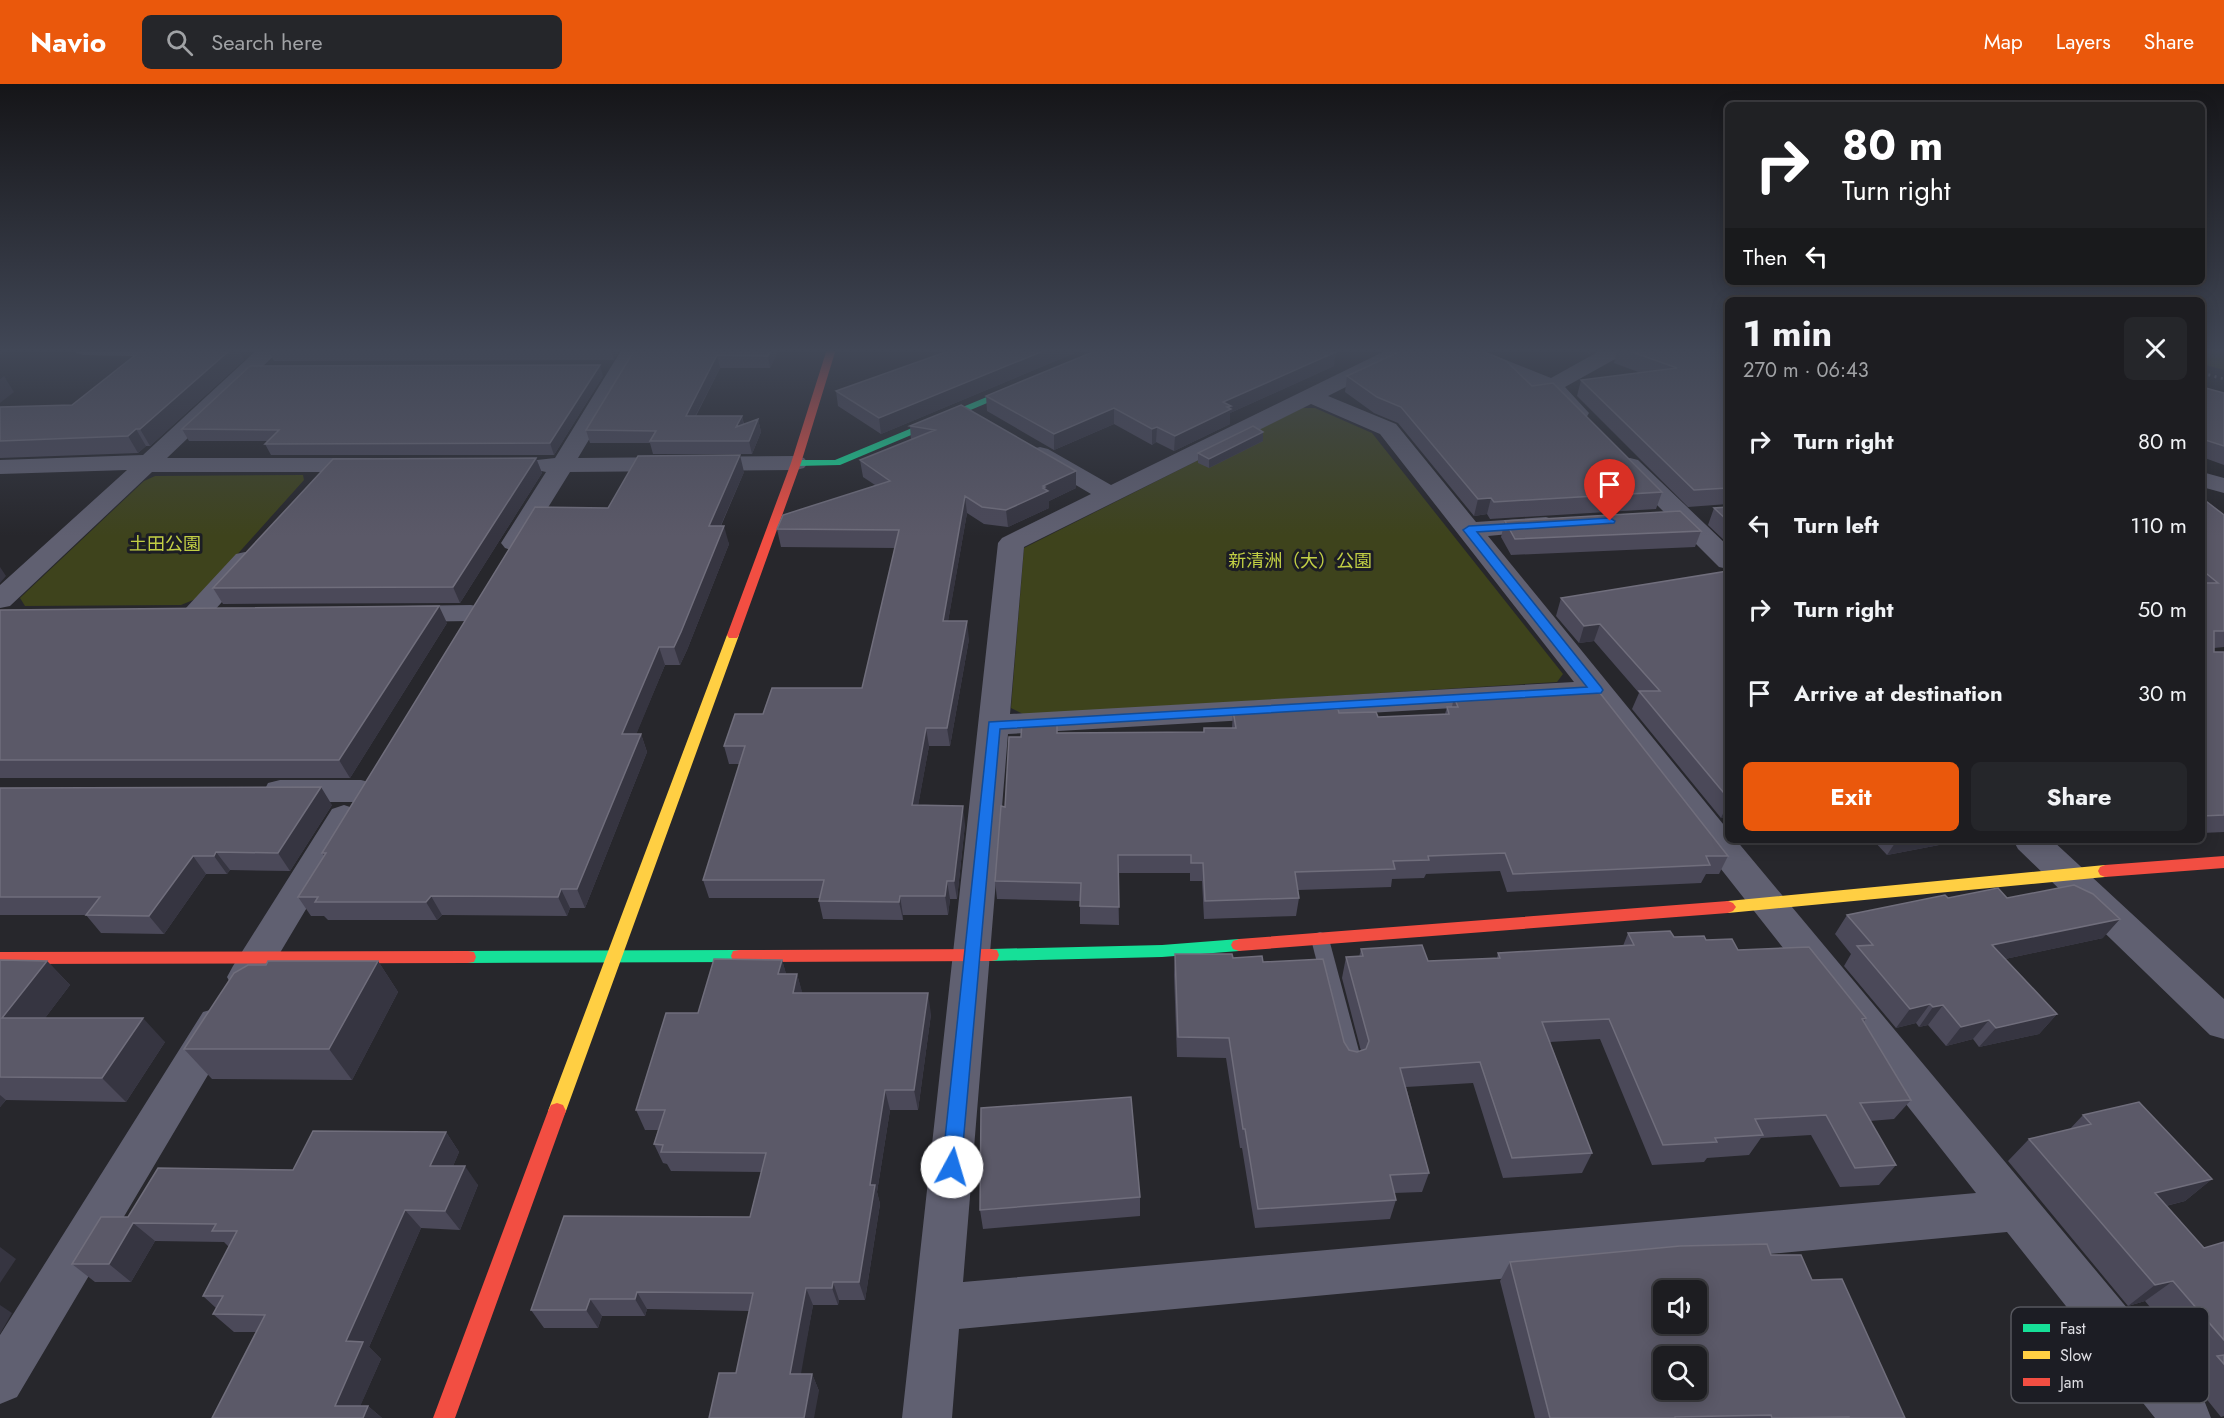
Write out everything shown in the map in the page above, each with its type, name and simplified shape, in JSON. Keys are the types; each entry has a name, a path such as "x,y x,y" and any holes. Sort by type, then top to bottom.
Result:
{"street":[{"path":"0,600 147,464 195,411"},
{"path":"452,643 596,411"},
{"path":"444,1418 796,463 812,411"},
{"path":"528,465 836,463 961,411"},
{"path":"966,411 989,425"},
{"path":"927,1418 1011,543 1279,411"},
{"path":"1346,411 1388,429 1768,904 2095,1307"},
{"path":"1577,411 1592,427"},
{"path":"1019,442 1109,494"},
{"path":"1616,452 1725,558"},
{"path":"0,467 147,464 389,465"},
{"path":"308,491 332,465"},
{"path":"1645,519 1716,514"},
{"path":"1469,530 1575,523"},
{"path":"231,615 183,615 259,544"},
{"path":"375,614 471,613"},
{"path":"994,725 1597,690"},
{"path":"0,1380 367,781 256,791"},
{"path":"2033,843 2224,1023"},
{"path":"0,958 973,955 1162,951 1768,904 2067,874 2224,862"},
{"path":"938,1308 2016,1210"},
{"path":"2174,1403 2186,1418"}],"lane":[{"path":"1320,939 1352,1062"}],"green space":[{"name":"新清洲（大）公園","path":"1296,411 1322,411 1372,433 1563,674 1557,682 1025,715 1011,708 1024,548"},
{"name":"土田公園","path":"303,475 304,480 198,598 181,605 25,606 20,598 144,481 155,476"}],"building":[{"path":"0,411 160,411 128,436 0,441"},
{"path":"201,411 570,411 550,443 265,444 279,430 182,429"},
{"path":"597,411 688,411 686,416 742,416 736,427 758,419 749,441 650,441 656,431 586,430"},
{"path":"868,411 896,411 879,418"},
{"path":"946,411 972,411 1076,471 1043,486 1048,491 1006,510 982,507 965,496 943,621 967,621 947,728 926,728 912,805 963,806 954,881 947,881 945,896 900,896 899,902 819,901 824,880 703,880 745,746 724,746 735,714 763,714 772,688 862,688 899,530 777,529 783,515 890,481 860,460 935,430 910,426"},
{"path":"1013,411 1106,411 1054,434"},
{"path":"1120,411 1226,411 1175,436 1157,427 1152,429"},
{"path":"1405,411 1581,411 1662,492 1494,502 1491,498 1478,499"},
{"path":"1613,411 1725,411 1725,488 1694,490"},
{"path":"2205,411 2224,411 2224,446 2205,440"},
{"path":"1253,426 1263,432 1209,459 1198,453"},
{"path":"740,455 709,526 724,526 681,632 674,647 659,647 622,734 641,734 577,889 561,889 558,897 431,896 426,902 315,902 318,897 298,897 326,853 322,853 535,507 608,508 638,456"},
{"path":"536,458 453,587 213,588 333,459"},
{"path":"2205,500 2224,515 2224,631 2214,631 2214,652 2224,652 2224,815 2205,816 2205,583 2218,583 2205,572"},
{"path":"1725,507 1725,518 1714,508"},
{"path":"1680,511 1701,531 1515,539 1505,521"},
{"path":"1725,571 1725,794 1639,691 1660,691 1600,624 1584,626 1561,598"},
{"path":"439,606 339,760 0,760 0,610"},
{"path":"1600,693 1728,856 1706,856 1710,865 1513,874 1505,853 1428,856 1429,860 1393,861 1395,869 1295,872 1299,898 1205,901 1203,863 1191,863 1191,855 1118,855 1119,907 1080,906 1081,883 995,881 1001,806 1005,807 1009,737 1021,737 1022,723 1057,723 1057,733 1204,732 1204,728 1236,728 1233,711 1338,709 1339,713 1376,712 1378,717 1449,714 1447,707 1458,707 1454,697"},
{"path":"321,787 278,853 216,852 214,856 193,856 149,916 86,915 100,897 0,897 0,788"},
{"path":"2074,885 2093,894 2120,919 1992,945 2057,1014 1996,1028 1989,1020 1961,1027 1943,1005 1933,1007 1930,1004 1910,1009 1857,946 1873,945 1847,915 1945,895 1948,898 1998,888 2007,898"},
{"path":"1670,931 1674,937 1704,936 1706,940 1732,939 1738,950 1809,947 1866,1018 1862,1019 1911,1100 1860,1103 1896,1165 1855,1168 1826,1115 1755,1119 1763,1135 1715,1138 1717,1142 1663,1145 1609,1019 1542,1022 1592,1153 1512,1158 1480,1062 1400,1068 1429,1173 1390,1175 1396,1200 1258,1209 1229,1038 1178,1037 1175,954 1232,954 1233,958 1262,956 1263,962 1323,959 1344,1042 1349,1050 1357,1052 1366,1049 1369,1041 1346,957 1363,956 1361,949 1422,945 1428,961 1500,958 1498,953 1634,945 1628,933"},
{"path":"714,959 782,960 778,974 797,974 793,993 928,993 914,1090 885,1090 870,1185 875,1185 859,1282 833,1282 832,1288 806,1288 790,1374 812,1374 804,1418 709,1418 719,1373 736,1373 753,1293 637,1292 635,1299 590,1299 586,1310 531,1310 564,1216 750,1217 766,1153 661,1152 663,1145 654,1144 665,1110 636,1110 666,1013 698,1013"},
{"path":"0,960 47,961 2,1018 143,1018 102,1078 0,1077"},
{"path":"268,961 378,961 329,1049 184,1049 234,973 248,965 266,965"},
{"path":"1131,1097 1140,1197 980,1210 981,1108"},
{"path":"2139,1102 2212,1179 2155,1193 2204,1248 2224,1242 2224,1340 2209,1323 2209,1307 2195,1307 2173,1281 2155,1285 2029,1139 2091,1124 2083,1115"},
{"path":"313,1131 446,1132 430,1166 465,1166 445,1211 405,1210 346,1341 363,1342 335,1406 368,1406 363,1418 212,1418 265,1315 213,1314 223,1296 203,1296 237,1231 212,1231 216,1224 133,1223 109,1264 72,1264 101,1217 128,1217 158,1168 293,1170"},
{"path":"1767,1244 1771,1255 1801,1255 1812,1280 1842,1279 1905,1418 1772,1418 1771,1415 1550,1418 1510,1262 1680,1246"},
{"path":"2224,1355 2224,1364 2217,1356"}],"traffic: fast":[{"path":"796,463 836,463 961,411"},
{"path":"991,955 1162,951 1239,945"},
{"path":"468,957 739,956"}],"traffic: slow":[{"path":"557,1111 733,635"},
{"path":"1728,907 2105,871"}],"traffic: jam":[{"path":"733,635 796,463 812,411"},
{"path":"2105,871 2224,862"},
{"path":"1239,945 1728,907"},
{"path":"739,956 991,955"},
{"path":"0,958 468,957"},
{"path":"444,1418 557,1111"}],"route":[{"path":"952,1167 994,725 1597,690 1469,530 1610,521"}]}
